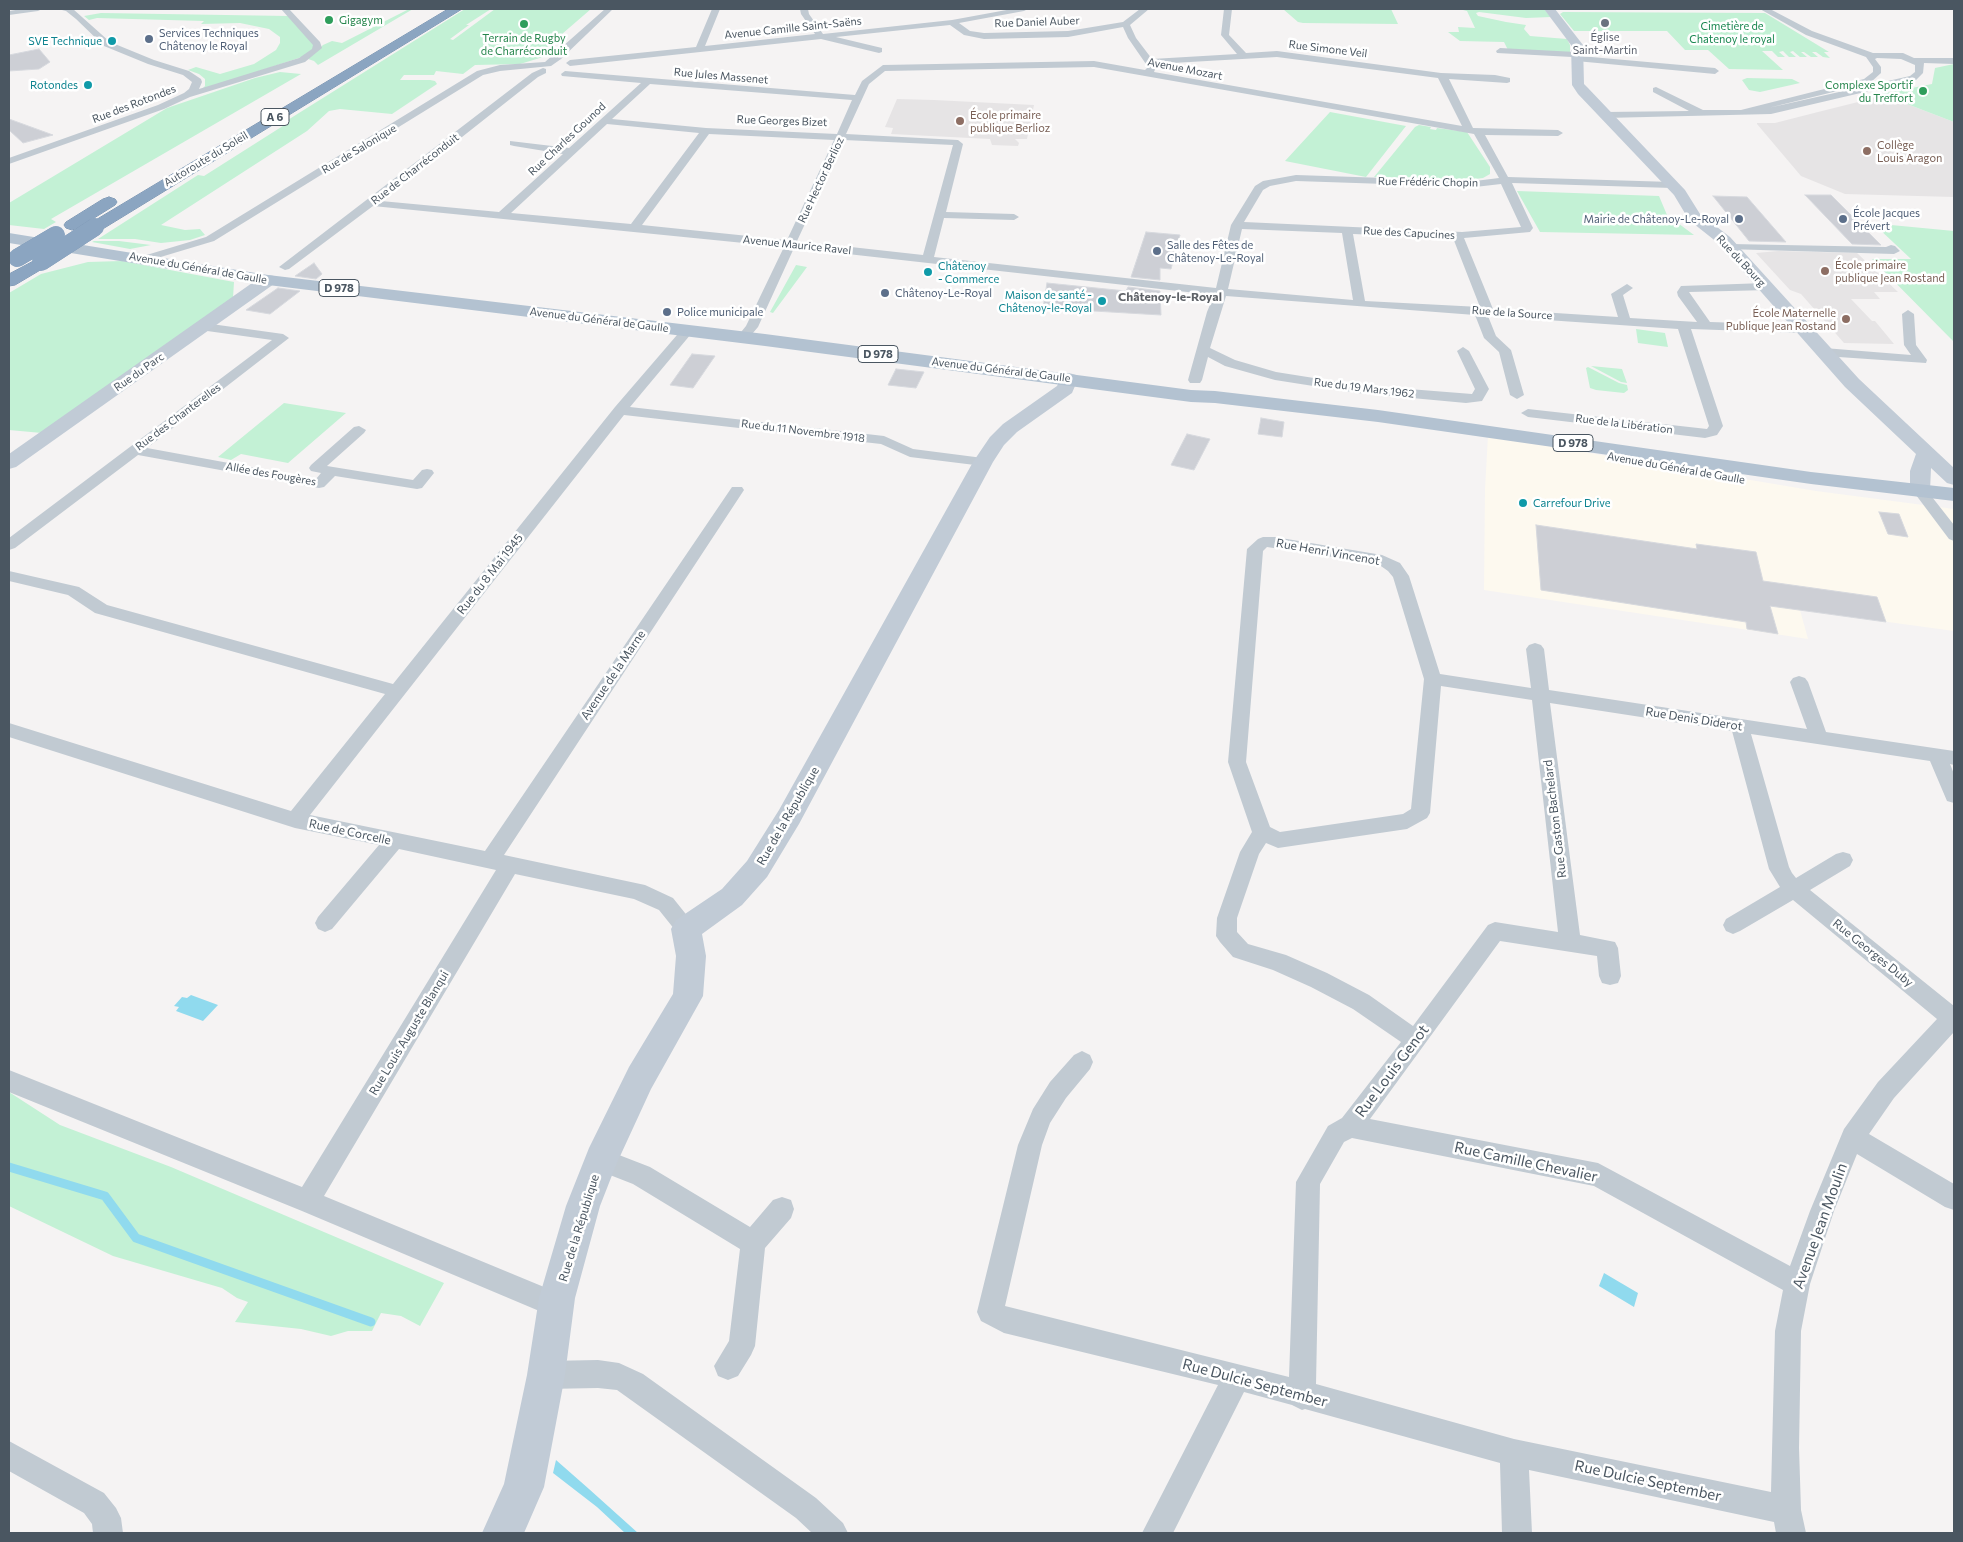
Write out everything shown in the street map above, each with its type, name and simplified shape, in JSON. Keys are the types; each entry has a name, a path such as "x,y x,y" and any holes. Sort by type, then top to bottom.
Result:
{"highway":[{"name":"Autoroute du Soleil","path":"9,281 456,9"},
{"name":"Autoroute du Soleil","path":"13,260 228,130"}],"main road":[{"name":"Avenue du Général de Gaulle","path":"9,238 268,280 743,337 1069,379 1193,388 1224,404 1488,438 1640,461 1816,491 1936,502 1954,495"}],"street":[{"path":"9,13 38,9"},
{"name":"Rue des Rotondes","path":"9,161 161,107 187,95 195,86 196,79 107,44 79,17 68,10 62,9"},
{"path":"187,95 302,60 315,51 318,48 317,44 285,9"},
{"path":"580,71 564,61 609,9"},
{"path":"699,49 716,9"},
{"path":"804,9 805,14 820,36 881,50"},
{"name":"Avenue Camille Saint-Saëns","path":"545,68 564,61 594,60 820,36 881,50 952,22 997,11 1024,9"},
{"path":"1145,9 1126,24 1132,38 1150,62 1152,67 1148,73"},
{"path":"1228,9 1225,35 1244,56"},
{"name":"Rue du Bourg","path":"1549,9 1577,45 1578,85 1680,193 1690,213 1697,221 1730,247 1852,383 1900,426 1926,454 1954,479"},
{"path":"1764,9 1809,33 1895,70 1919,70"},
{"name":"Rue Daniel Auber","path":"952,22 967,32 984,36 1068,34 1126,24"},
{"name":"Avenue Mozart","path":"881,50 1083,64 1148,73 1474,131 1558,133"},
{"name":"Rue Hector Berlioz","path":"743,337 752,327 881,50"},
{"path":"1500,51 1715,71"},
{"path":"1874,60 1896,54 1915,60 1954,61"},
{"name":"Rue Simone Veil","path":"1150,62 1285,55 1441,76 1507,80"},
{"name":"Avenue Camille Saint-Saëns","path":"580,71 594,60"},
{"path":"1743,112 1867,81 1877,73 1874,60"},
{"path":"1605,115 1771,111 1909,79 1917,76 1919,70 1920,64 1915,60"},
{"name":"Rue de Salonique","path":"144,259 210,239 480,73 500,68 545,68"},
{"name":"Rue Jules Massenet","path":"545,68 565,74 580,71 648,81 857,98"},
{"name":"Rue de Charréconduit","path":"285,267 545,68"},
{"path":"1441,76 1505,180"},
{"name":"Rue Charles Gounod","path":"502,215 648,81"},
{"path":"1656,90 1700,113"},
{"name":"Rue Georges Bizet","path":"604,121 706,131 841,136 955,142 958,144"},
{"path":"634,228 706,131"},
{"path":"514,143 572,152"},
{"path":"928,258 958,144"},
{"name":"Rue Frédéric Chopin","path":"1237,225 1259,188 1267,183 1279,180 1317,179 1474,184 1505,180 1672,185"},
{"name":"Rue des Capucines","path":"1237,225 1457,235 1526,230 1527,228 1505,180"},
{"name":"Avenue Maurice Ravel","path":"371,203 928,258 1221,292"},
{"path":"939,215 1014,218"},
{"path":"1193,388 1203,350 1207,311 1221,292 1237,225"},
{"path":"1347,230 1360,304"},
{"path":"1457,235 1484,311 1490,338 1505,350 1517,395"},
{"name":"Rue de Salonique","path":"186,267 210,239"},
{"path":"1730,247 1894,251 1891,248"},
{"name":"Rue de Salonique","path":"181,249 198,252"},
{"name":"Rue du Parc","path":"9,463 268,280"},
{"path":"1706,325 1684,296 1685,289 1765,287"},
{"path":"1627,288 1618,294 1625,321 1804,329"},
{"name":"Rue de la Source","path":"1221,292 1360,304 1543,315 1559,326 1613,332 1613,322 1610,320 1625,321"},
{"path":"1824,352 1921,360 1910,345 1908,314"},
{"path":"1683,325 1716,426"},
{"name":"Rue des Chanterelles","path":"9,545 283,338 204,327"},
{"name":"Rue du 8 Mai 1945","path":"295,820 620,410 687,331"},
{"name":"Rue du 19 Mars 1962","path":"1203,350 1230,363 1275,376 1358,389 1466,399 1477,398 1482,389 1463,351"},
{"name":"Rue de la République","path":"503,1533 524,1487 546,1375 558,1298 583,1206 601,1160 640,1078 688,996 691,956 686,929 732,897 757,869 789,818 983,462 997,441 1010,428 1065,389 1069,379"},
{"name":"Rue du 11 Novembre 1918","path":"620,410 884,440 910,453 983,462"},
{"name":"Rue de la Libération","path":"1528,413 1705,434 1712,432 1716,426"},
{"path":"332,471 316,468 359,430"},
{"name":"Allée des Fougères","path":"135,450 320,484 332,471 417,485 428,473"},
{"path":"1926,454 1920,471 1954,536"},
{"name":"Avenue de la Marne","path":"499,863 737,490"},
{"name":"Rue Henri Vincenot","path":"1262,542 1275,542 1382,560 1394,567 1401,576 1433,679 1420,813 1407,821 1278,840 1262,832 1237,762 1255,549 1262,542"},
{"path":"9,576 73,591 101,609 397,691"},
{"name":"Rue Gaston Bachelard","path":"1535,650 1570,943"},
{"name":"Rue Denis Diderot","path":"1433,679 1945,757"},
{"path":"1800,682 1819,738"},
{"name":"Rue Georges Duby","path":"1740,726 1779,870 1794,889 1953,1018"},
{"name":"Rue de Corcelle","path":"9,730 295,820 638,891 666,904 686,929"},
{"path":"1945,757 1954,796"},
{"path":"1262,832 1250,852 1227,918 1226,930 1232,942 1241,951 1278,962 1361,1002 1416,1040"},
{"path":"325,923 394,841"},
{"path":"1733,925 1843,860"},
{"name":"Rue Louis Auguste Blanqui","path":"307,1201 499,863"},
{"name":"Rue Louis Genot","path":"1302,1396 1308,1182 1336,1134 1350,1126 1416,1040 1495,931 1570,943"},
{"path":"1570,943 1607,948 1610,976"},
{"name":"Avenue Jean Moulin","path":"1789,1522 1785,1448 1788,1331 1797,1284 1822,1211 1852,1137 1886,1090 1953,1018"},
{"name":"Rue Dulcie September","path":"1082,1062 1058,1090 1041,1117 1030,1145 990,1312 1004,1320 1237,1376 1302,1396 1514,1453 1789,1522"},
{"path":"9,1080 544,1300 558,1298"},
{"name":"Rue Camille Chevalier","path":"1350,1126 1598,1175 1797,1284"},
{"path":"1852,1137 1954,1198"},
{"path":"601,1160 642,1175 753,1243"},
{"path":"728,1366 742,1346 753,1243 782,1209"},
{"path":"546,1375 598,1374 619,1377 633,1384 806,1508 833,1533"},
{"path":"1157,1533 1237,1376"},
{"path":"1514,1453 1517,1533"},
{"path":"9,1455 94,1503 106,1518 108,1533"}],"shaded area":[{"name":"Collège Louis Aragon","path":"1881,94 1954,122 1954,197 1845,194 1801,176 1757,124 1775,123 1866,100"},
{"name":"École primaire publique Berlioz","path":"897,99 1034,105 1027,139 1015,139 1019,143 1018,146 992,145 990,139 891,134 893,128 885,127"},
{"name":"École primaire publique Jean Rostand","path":"1778,251 1857,253 1898,292 1874,292 1880,299 1851,299 1872,321 1875,321 1894,344 1844,343 1801,294 1790,290 1756,253"},
{"path":"1488,436 1816,491 1954,509 1954,631 1800,610 1808,639 1484,590 1485,489"}],"green space":[{"path":"409,9 413,9 318,65 308,59 323,45 332,41 342,43"},
{"path":"465,9 491,9 466,25 469,25 450,39 453,40 495,9 591,9 540,53 546,53 543,57 520,64 475,65 463,74 436,71 434,75 404,75 400,80 430,80 435,81 437,84 392,114 340,109 329,111 307,131 161,225 185,230 200,229 205,235 190,240 161,243 135,239 98,239 198,175 204,176 286,124 283,123"},
{"path":"1283,9 1391,9 1398,24 1303,23 1298,22"},
{"path":"1459,9 1544,9 1551,17 1526,18 1476,13 1478,16 1526,25 1524,29 1530,36 1567,39 1570,45 1570,53 1508,50 1504,42 1460,41 1448,32 1459,32 1458,27 1475,28 1467,11"},
{"name":"Cimetière de Chatenoy le royal","path":"1563,12 1765,13 1829,52 1824,52 1830,58 1823,57 1816,52 1812,52 1818,57 1811,57 1801,52 1807,57 1800,57 1793,51 1790,52 1796,57 1789,57 1783,51 1779,52 1785,57 1778,57 1772,51 1762,51 1783,70 1729,69 1708,50 1685,50 1667,31 1574,31 1560,14"},
{"path":"101,13 288,16 313,42 314,48 305,56 201,90 205,86 205,79 199,74 188,70 196,67 220,74 254,64 276,50 280,43 280,37 269,29 240,23 201,24 204,21 97,18 89,20 84,16"},
{"name":"Complexe Sportif du Treffort","path":"1954,64 1954,122 1881,94 1932,84 1935,68"},
{"path":"280,72 301,74 51,219 56,222 44,229 9,225 9,203 167,108 255,78"},
{"path":"1747,78 1792,79 1800,83 1760,92 1749,90 1742,80"},
{"path":"1330,112 1406,126 1366,177 1285,161"},
{"path":"1419,125 1436,130 1437,128 1467,132 1490,167 1490,174 1483,178 1467,180 1374,177 1415,127"},
{"path":"1517,191 1659,196 1667,215 1694,235 1540,232"},
{"path":"1891,225 1954,231 1954,342 1872,259 1911,259 1877,227"},
{"path":"119,241 151,245 130,249 92,242"},
{"path":"122,261 234,282 233,298 42,433 9,430 9,293 41,274 88,262"},
{"path":"796,265 807,267 773,313 770,312"},
{"path":"1636,329 1665,333 1668,347 1638,343"},
{"path":"1591,366 1622,369 1627,383 1621,382"},
{"path":"1588,367 1619,383 1627,385 1628,390 1624,393 1590,388 1586,368"},
{"path":"284,403 346,413 288,463 241,454 231,460 218,457"},
{"path":"9,1092 60,1125 171,1167 444,1283 420,1326 401,1316 381,1313 372,1331 348,1331 331,1336 301,1329 235,1322 248,1302 237,1298 222,1288 113,1256 9,1206"}],"water":[{"path":"191,995 218,1005 203,1021 176,1011 179,1007 174,1006 182,997 187,998"},
{"path":"1604,1273 1638,1293 1634,1307 1599,1286"},
{"path":"556,1460 638,1533 625,1533 597,1507 553,1473"}],"building":[{"path":"39,49 50,62 39,69 9,71 9,55"},
{"path":"9,119 53,135 23,143 9,130"},
{"name":"École Jacques Prévert","path":"1805,195 1831,195 1881,245 1852,244"},
{"name":"Mairie de Châtenoy-Le-Royal","path":"1713,196 1747,197 1786,242 1749,241"},
{"name":"Salle des Fêtes de Châtenoy-Le-Royal","path":"1146,232 1180,235 1171,269 1160,268 1160,280 1131,277"},
{"path":"314,263 322,274 316,279 295,276"},
{"name":"Maison de santé - Châtenoy-le-Royal","path":"1047,283 1126,291 1128,287 1160,291 1161,315 1043,308"},
{"path":"278,288 300,291 270,314 246,310"},
{"path":"692,354 715,356 693,388 670,385"},
{"path":"896,369 924,372 916,388 888,385"},
{"path":"1261,418 1284,422 1282,437 1258,434"},
{"path":"1187,434 1210,439 1194,470 1171,465"},
{"path":"1879,512 1899,514 1908,537 1888,534"},
{"path":"1536,525 1697,549 1696,544 1756,552 1763,581 1877,597 1886,622 1770,606 1778,634 1747,629 1746,622 1541,590"}],"waterway":[{"path":"9,1167 105,1196 136,1238 371,1322"}],"place":[{"name":"Gigagym","path":"329,20"},
{"name":"Église Saint-Martin","path":"1605,23"},
{"name":"Terrain de Rugby de Charréconduit","path":"524,24"},
{"name":"Services Techniques Châtenoy le Royal","path":"149,39"},
{"name":"SVE Technique","path":"112,41"},
{"name":"Rotondes","path":"88,85"},
{"name":"Complexe Sportif du Treffort","path":"1923,91"},
{"name":"École primaire publique Berlioz","path":"960,121"},
{"name":"Collège Louis Aragon","path":"1867,151"},
{"name":"Mairie de Châtenoy-Le-Royal","path":"1739,219"},
{"name":"École Jacques Prévert","path":"1843,219"},
{"name":"Salle des Fêtes de Châtenoy-Le-Royal","path":"1157,251"},
{"name":"École primaire publique Jean Rostand","path":"1825,271"},
{"name":"Châtenoy - Commerce","path":"928,272"},
{"name":"Châtenoy-Le-Royal","path":"885,293"},
{"name":"Maison de santé - Châtenoy-le-Royal","path":"1102,301"},
{"name":"Police municipale","path":"667,312"},
{"name":"École Maternelle Publique Jean Rostand","path":"1846,319"},
{"name":"Carrefour Drive","path":"1523,503"}],"district":[{"name":"Châtenoy-le-Royal","path":"1170,297"}]}
